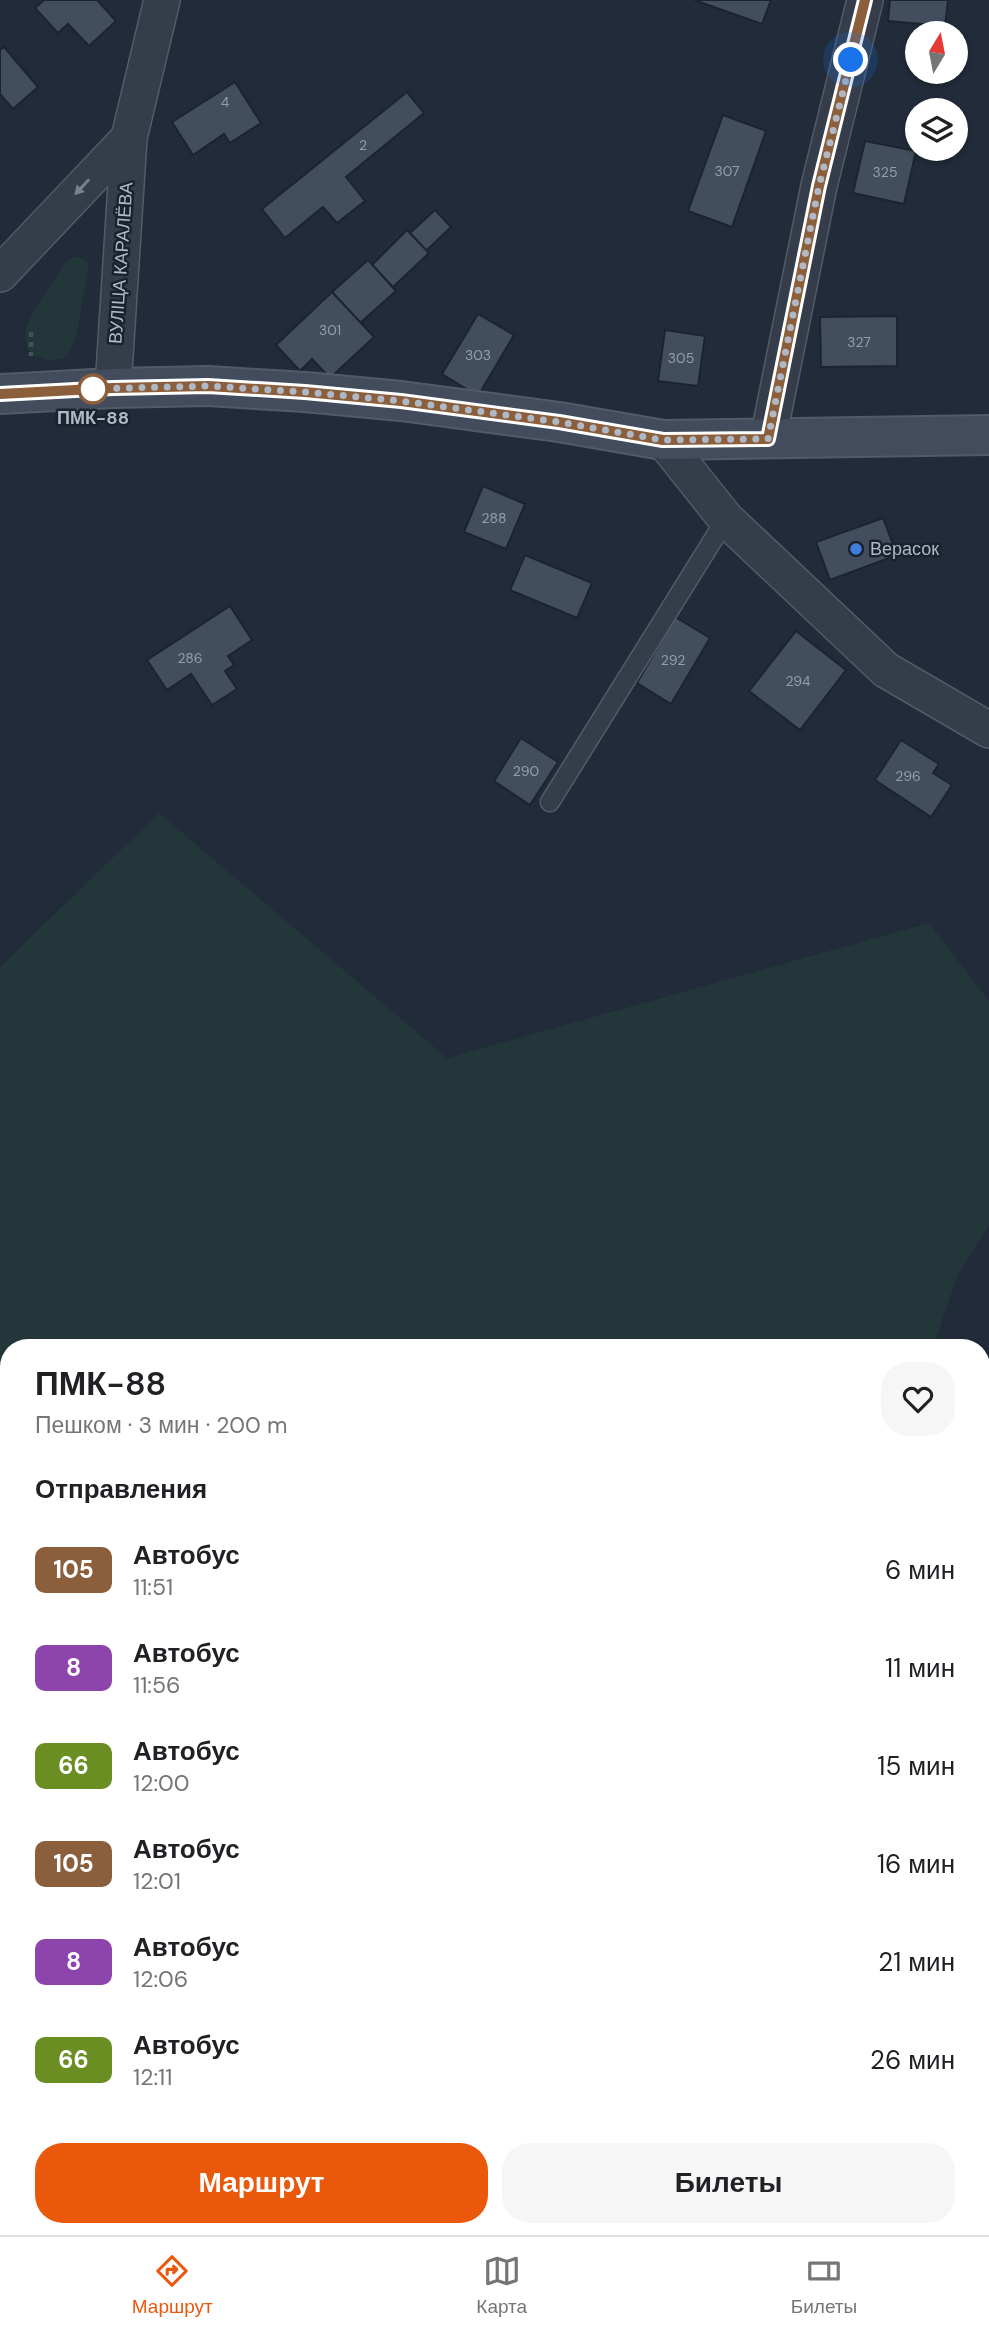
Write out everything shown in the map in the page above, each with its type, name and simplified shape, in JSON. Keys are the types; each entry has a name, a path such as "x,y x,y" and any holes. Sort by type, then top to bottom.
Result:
{"street":[{"name":"ВУЛІЦА КАРАЛЁВА","path":"113,388 129,138 162,0"},
{"path":"768,439 819,186 865,0"},
{"name":"ВУЛІЦА КАРАЛЁВА","path":"0,274 129,138"},
{"path":"0,394 208,386 305,392 401,401 559,422 663,440 989,435"},
{"path":"663,440 726,519 886,670 989,730"}],"lane":[{"path":"550,803 726,519"}],"path":[{"path":"31,332 32,358"}],"green space":[{"path":"75,256 85,260 89,267 76,338 70,351 62,359 46,360 33,355 27,348 25,332 30,317 66,262"},
{"path":"159,813 447,1058 929,923 989,1001 989,1226 958,1274 936,1339 0,1339 0,967"}],"building":[{"path":"44,0 97,0 116,21 89,46 68,24 58,33 35,8"},
{"path":"694,0 771,0 762,24"},
{"path":"890,0 948,0 946,21 888,21"},
{"path":"4,47 38,87 13,109 0,94 0,50"},
{"path":"235,82 261,123 230,143 224,134 193,155 172,122"},
{"path":"407,92 424,113 346,177 365,201 337,223 323,207 285,238 262,209"},
{"path":"723,115 766,131 732,227 688,211"},
{"path":"865,141 905,149 905,161 914,161 904,204 853,193"},
{"path":"435,210 451,227 426,251 410,233"},
{"path":"407,230 429,253 393,287 372,265"},
{"path":"368,260 396,291 360,323 332,292"},
{"path":"332,292 374,337 330,378 312,359 300,371 276,345"},
{"path":"478,314 514,335 478,396 442,374"},
{"path":"897,316 897,366 821,367 820,317"},
{"path":"665,330 705,336 698,386 658,381"},
{"path":"483,486 525,504 506,549 464,532"},
{"name":"Верасок","path":"883,518 897,555 830,580 816,542"},
{"path":"525,555 592,583 577,618 510,590"},
{"path":"230,606 252,640 228,656 234,665 225,671 237,689 212,705 191,674 167,690 147,660"},
{"path":"675,617 710,638 671,704 637,683"},
{"path":"796,631 846,670 800,730 749,691"},
{"path":"521,738 558,762 530,805 494,781"},
{"path":"901,740 939,764 933,773 952,785 931,817 875,780"}],"bus line":[{"name":"105","path":"0,394 208,386 401,401 559,422 663,440 768,439 819,186 865,0"}],"place":[{"name":"ПМК-88","path":"93,389"},
{"name":"Верасок","path":"856,549"}],"route":[{"path":"93,389 86,389 208,386 305,392 401,401 559,422 663,440 768,439 819,186 851,60"}]}
